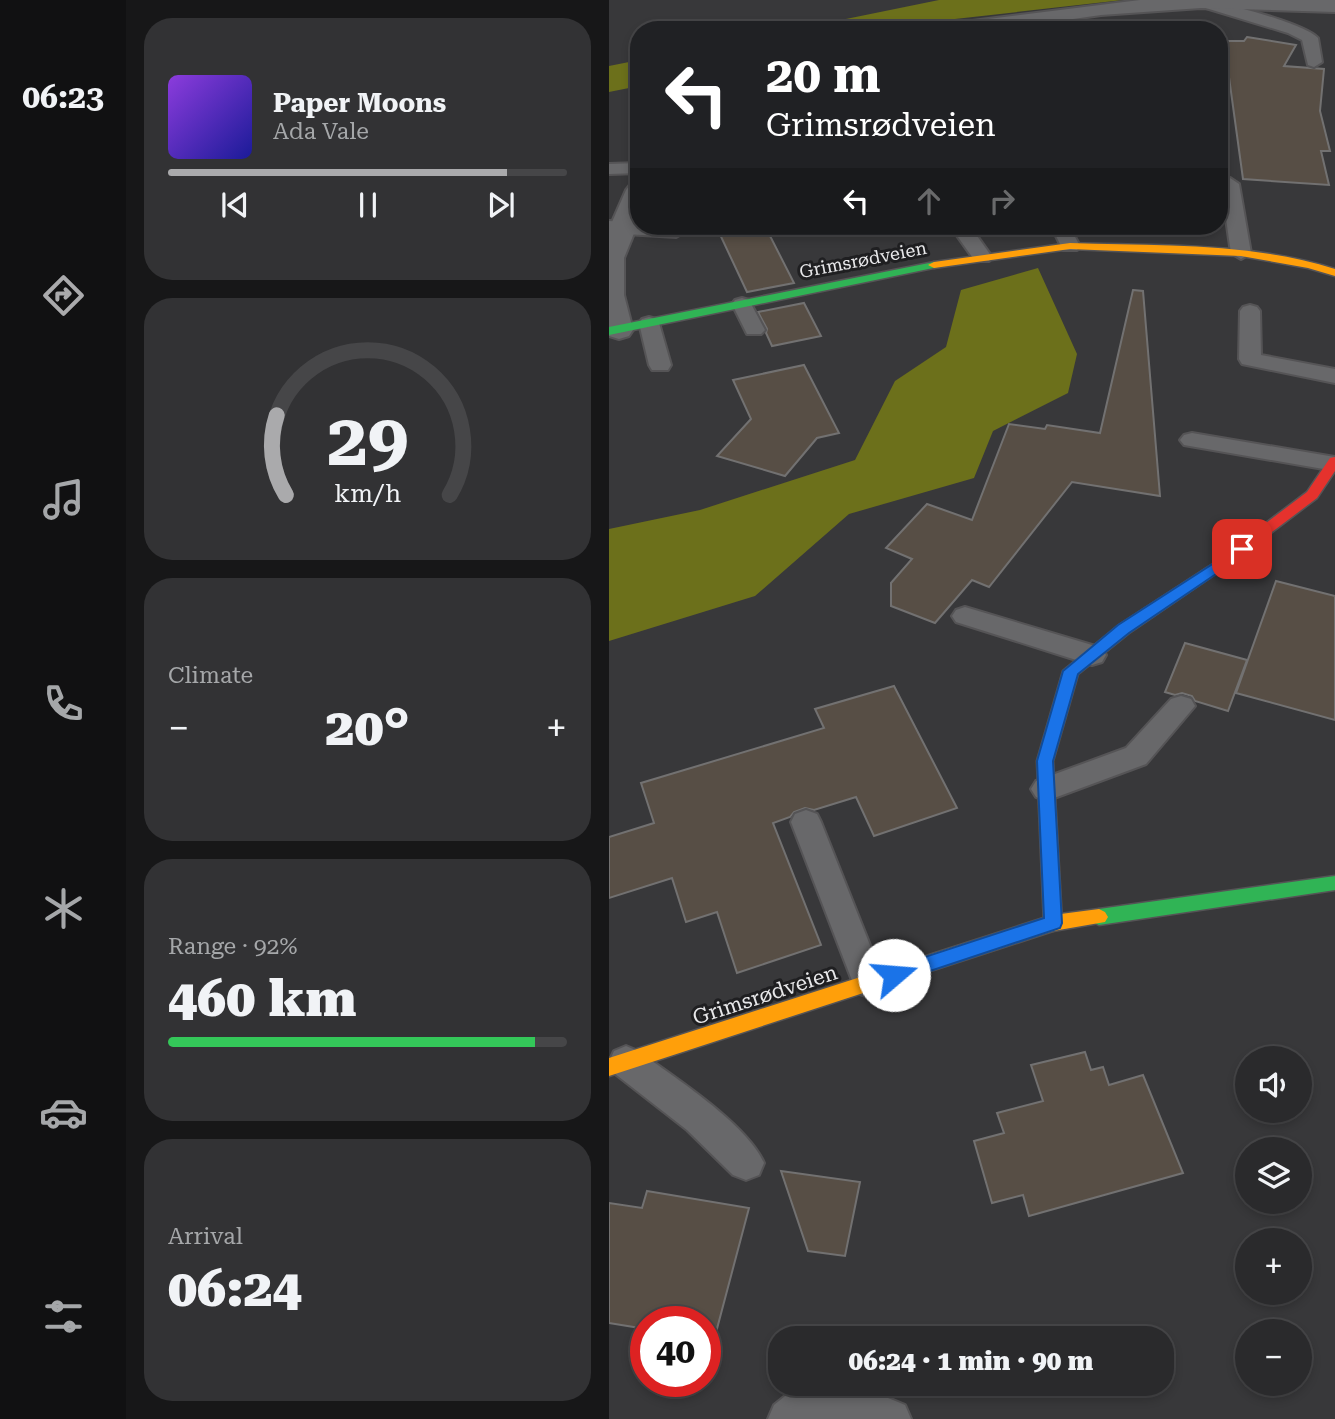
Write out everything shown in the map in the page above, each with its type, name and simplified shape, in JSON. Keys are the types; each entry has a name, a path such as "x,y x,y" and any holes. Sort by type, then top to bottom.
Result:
{"street":[{"path":"1036,21 1101,9 1201,2 1242,1 1332,6"},
{"path":"614,330 610,258 616,227 630,204"},
{"name":"Grimsrødveien","path":"614,330 982,257 1070,246 1241,253 1310,265 1335,273"},
{"path":"1053,923 1045,761 1071,671 1123,629 1242,549 1311,495 1334,462"},
{"name":"Grimsrødveien","path":"618,1065 1053,923 1335,883"}],"lane":[{"path":"1201,2 1294,30 1310,38 1314,61"},
{"path":"609,169 630,168"},
{"path":"1230,184 1241,253"},
{"path":"967,235 982,257"},
{"path":"1064,235 1070,246"},
{"path":"742,304 754,330"},
{"path":"1250,311 1250,359 1335,376"},
{"path":"649,323 660,365"},
{"path":"1192,440 1334,462"},
{"path":"965,616 1092,655"},
{"path":"1046,789 1136,756 1181,706"},
{"path":"806,822 869,983"},
{"path":"618,1065 700,1118 746,1163"},
{"path":"788,1419 816,1397 891,1419"}],"shaded area":[{"path":"939,0 1123,0 946,21 836,21"},
{"path":"630,62 630,88 609,92 609,66"},
{"path":"1038,268 1077,354 1068,393 993,431 974,478 849,514 755,596 609,641 609,529 700,510 855,460 895,381 946,347 961,290"}],"building":[{"path":"1247,37 1296,45 1284,66 1324,69 1320,111 1330,151 1321,151 1329,185 1243,179 1228,70 1228,41 1244,41"},
{"path":"720,235 770,235 794,283 747,292"},
{"path":"1133,290 1143,291 1160,496 1072,482 989,587 972,580 935,623 891,606 891,583 912,559 886,548 927,504 972,520 1009,424 1045,429 1047,425 1100,433"},
{"path":"804,303 821,336 772,346 758,312"},
{"path":"804,365 839,433 817,438 785,476 717,456 751,419 733,380"},
{"path":"1276,581 1335,596 1335,720 1236,693"},
{"path":"1185,643 1247,660 1228,711 1195,701 1192,696 1165,692"},
{"path":"894,686 957,808 874,836 856,797 814,810 805,808 773,823 821,945 737,973 717,912 686,922 672,878 609,898 609,837 654,823 641,783 824,728 815,709"},
{"path":"1085,1052 1091,1070 1103,1067 1109,1085 1143,1075 1183,1173 1029,1216 1023,1195 992,1203 974,1141 1004,1133 997,1113 1043,1101 1031,1065"},
{"path":"781,1171 860,1182 845,1256 808,1251"},
{"path":"647,1191 749,1208 721,1314 721,1306 630,1306 630,1326 609,1323 609,1203 642,1208"}],"traffic: fast":[{"path":"609,331 934,265"},
{"path":"1053,923 1045,761 1071,671 1124,629 1222,563"},
{"path":"1099,917 1335,883"}],"traffic: slow":[{"path":"934,265 1070,246 1241,253 1310,265 1335,273"},
{"path":"609,1067 1053,923 1099,917"}],"traffic: jam":[{"path":"1222,563 1312,495 1335,461"}],"route":[{"path":"894,975 1053,923 1045,761 1071,671 1123,629 1242,549"}]}
